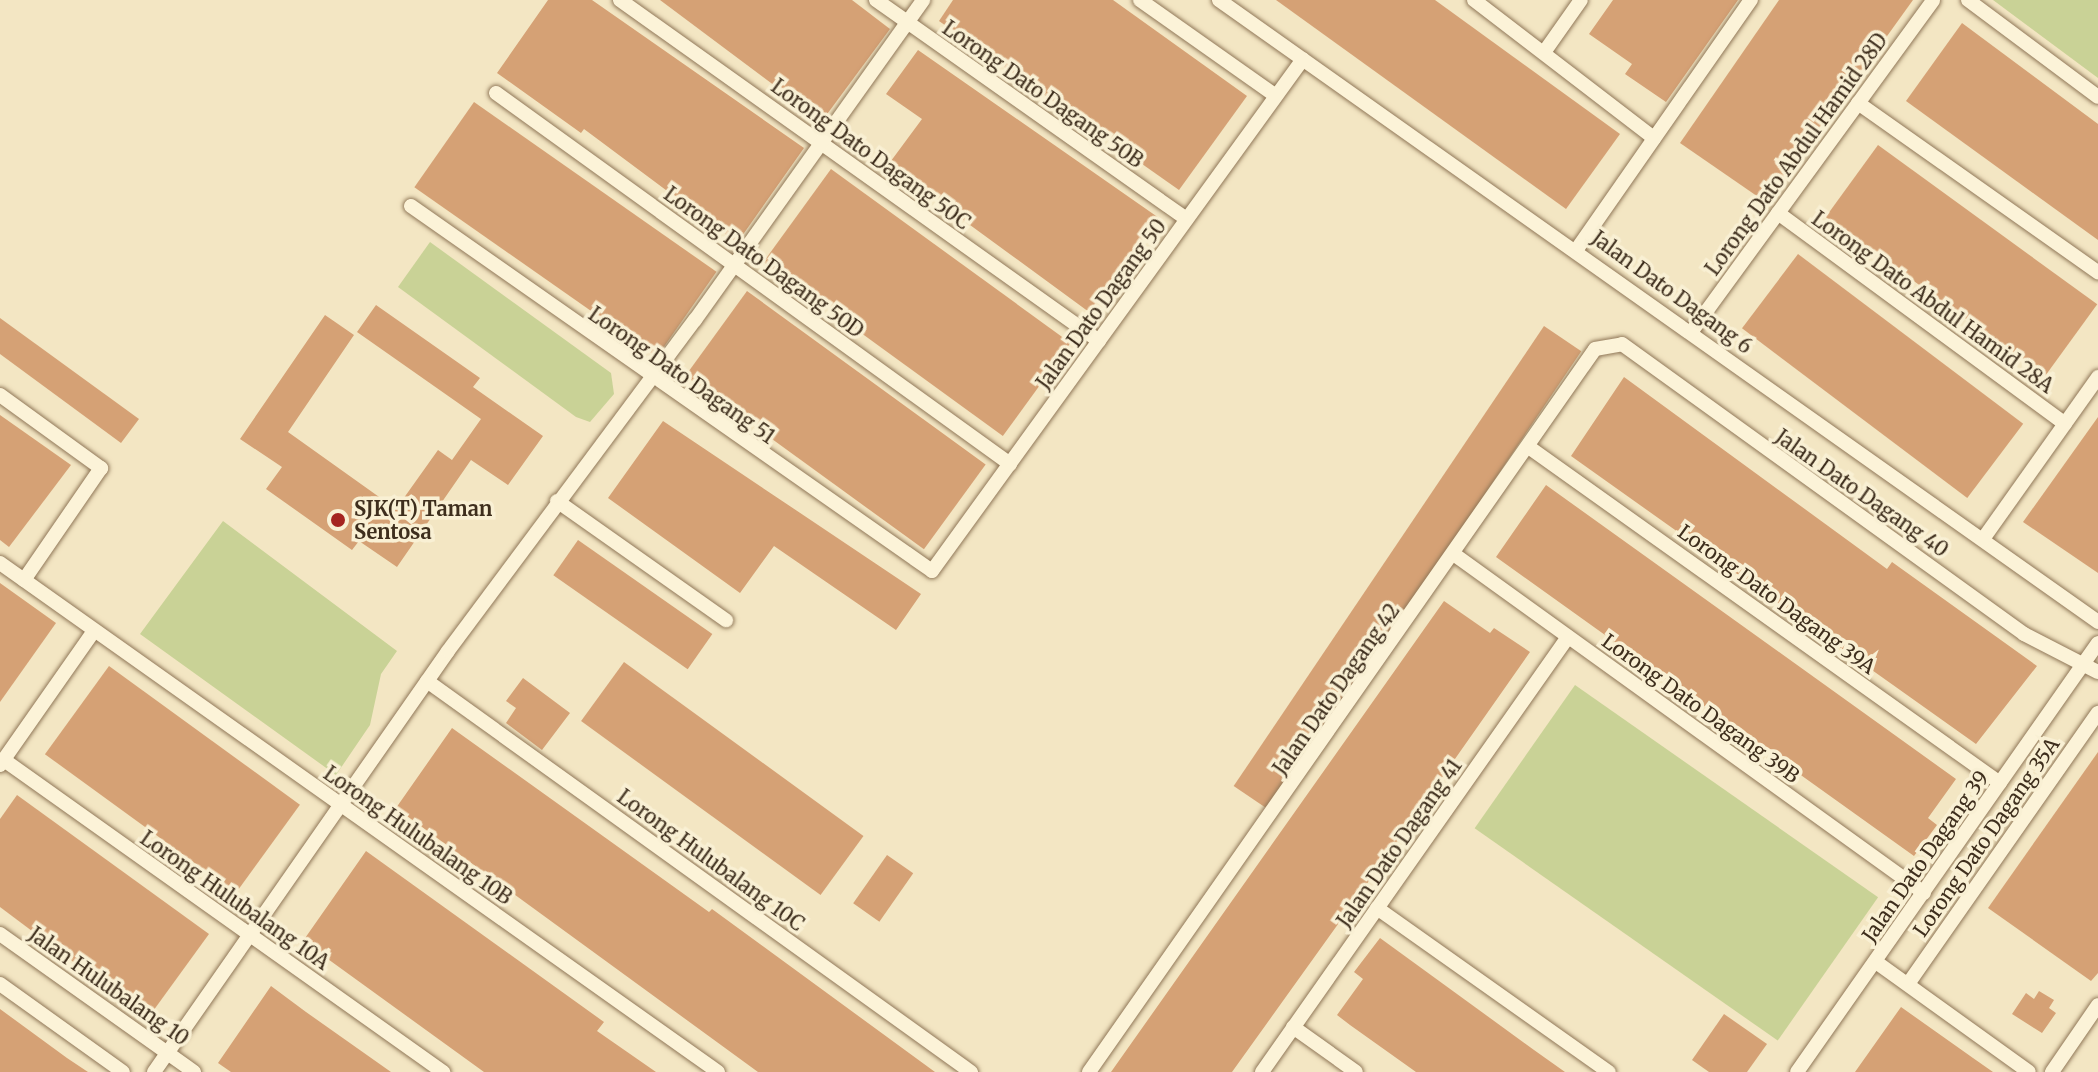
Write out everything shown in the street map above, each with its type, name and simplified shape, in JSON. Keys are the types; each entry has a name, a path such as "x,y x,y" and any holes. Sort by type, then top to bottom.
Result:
{"street":[{"name":"Lorong Dato Dagang 50C","path":"620,0 1099,341"},
{"name":"Lorong Dato Dagang 50B","path":"876,0 1187,219"},
{"path":"154,1072 427,681 734,265 923,0"},
{"path":"1140,0 1276,96"},
{"name":"Jalan Dato Dagang 6","path":"1219,0 1577,249 2098,622"},
{"path":"1474,0 1545,51 1654,138"},
{"path":"1545,51 1581,0"},
{"path":"1577,249 1751,0"},
{"name":"Lorong Dato Abdul Hamid 28D","path":"1692,331 1933,0"},
{"path":"1968,0 2098,97"},
{"name":"Jalan Dato Dagang 50","path":"932,571 1303,59"},
{"name":"Lorong Dato Dagang 50D","path":"496,93 1010,464"},
{"path":"1858,103 2098,272"},
{"name":"Lorong Dato Dagang 51","path":"411,206 650,378 932,571"},
{"name":"Lorong Dato Abdul Hamid 28A","path":"1778,213 2065,424"},
{"name":"Jalan Dato Dagang 42","path":"1089,1072 1530,448 1595,349 1622,344"},
{"name":"Jalan Dato Dagang 40","path":"1622,344 2024,634 2098,672"},
{"path":"1983,539 2098,377"},
{"path":"0,395 101,468 24,580"},
{"name":"Lorong Dato Dagang 39A","path":"1530,448 2000,783"},
{"path":"557,501 726,620"},
{"name":"Lorong Dato Dagang 39B","path":"1455,555 1924,893"},
{"name":"Lorong Hulubalang 10B","path":"0,563 718,1072"},
{"path":"4,753 94,631"},
{"name":"Jalan Dato Dagang 41","path":"1262,1072 1568,637"},
{"name":"Jalan Dato Dagang 39","path":"1797,1072 2098,643"},
{"name":"Lorong Hulubalang 10C","path":"427,681 971,1072"},
{"name":"Lorong Dato Dagang 35A","path":"1908,984 2098,713"},
{"name":"Lorong Hulubalang 10A","path":"4,753 249,935 443,1072"},
{"path":"1377,908 1609,1072"},
{"name":"Jalan Hulubalang 10","path":"0,934 194,1072"},
{"path":"1876,962 2029,1072"},
{"path":"0,984 123,1072"},
{"path":"2052,1072 2098,1005"},
{"path":"1293,1027 1356,1072"}],"green space":[{"path":"1993,0 2098,0 2098,78"},
{"path":"430,242 611,373 614,394 590,422 576,417 398,287"},
{"path":"223,521 397,651 381,674 370,725 336,775 140,634"},
{"path":"1575,685 1878,897 1778,1041 1475,828"}],"building":[{"path":"548,0 592,0 804,148 737,243 584,129 581,133 497,73"},
{"path":"660,0 852,0 890,29 822,121"},
{"path":"953,0 1113,0 1247,96 1179,190 939,21"},
{"path":"1276,0 1435,0 1620,134 1566,209"},
{"path":"1613,0 1738,0 1666,102 1625,74 1632,64 1589,34"},
{"path":"1779,0 1913,0 1767,203 1680,143"},
{"path":"1962,23 2098,124 2098,240 1906,101"},
{"path":"918,50 1159,218 1089,312 888,165 922,119 886,94"},
{"path":"474,102 716,272 657,357 414,187"},
{"path":"1878,145 2097,304 2045,376 1826,217"},
{"path":"831,169 1070,343 1003,436 763,262"},
{"path":"1798,254 2023,424 1967,498 1742,328"},
{"path":"747,291 986,464 924,549 685,376"},
{"path":"376,305 480,378 473,387 543,436 508,485 471,460 397,567 359,541 352,550 266,489 282,467 240,439 325,315 354,335 288,432 396,509 438,450 452,460 481,419 357,332"},
{"path":"0,318 139,419 121,443 0,354"},
{"path":"1544,326 1581,351 1271,811 1234,786"},
{"path":"1624,377 1887,569 1892,562 2037,666 1976,744 1571,456"},
{"path":"0,415 71,465 9,547 0,540"},
{"path":"2098,417 2098,573 2023,522"},
{"path":"663,421 921,594 896,630 774,546 740,593 608,498"},
{"path":"1546,485 1956,779 1928,818 1937,825 1914,856 1496,557"},
{"path":"578,540 712,634 688,669 553,575"},
{"path":"0,583 56,623 0,702"},
{"path":"1444,601 1490,633 1494,628 1530,652 1389,853 1232,1072 1111,1072"},
{"path":"624,662 863,836 821,895 581,721"},
{"path":"109,666 300,805 236,893 45,754"},
{"path":"523,678 570,713 542,750 506,723 516,708 506,701"},
{"path":"452,728 709,912 712,909 935,1072 758,1072 396,808"},
{"path":"2098,752 2098,973 2091,981 1988,908"},
{"path":"17,795 209,934 148,1018 0,907 0,819"},
{"path":"366,851 604,1022 597,1031 656,1072 484,1072 303,941"},
{"path":"887,855 913,873 879,922 853,903"},
{"path":"1380,938 1565,1072 1416,1072 1350,1025 1337,1015 1363,979 1354,972"},
{"path":"271,986 391,1072 231,1072 218,1063"},
{"path":"2039,991 2054,1000 2049,1008 2056,1013 2042,1033 2012,1014 2026,993 2034,999"},
{"path":"1901,1007 1973,1058 1993,1072 1855,1072"},
{"path":"0,1009 67,1058 88,1072 0,1072"},
{"path":"1724,1014 1767,1044 1747,1072 1709,1072 1692,1060"}],"place":[{"name":"SJK(T) Taman Sentosa","path":"338,520"}]}
